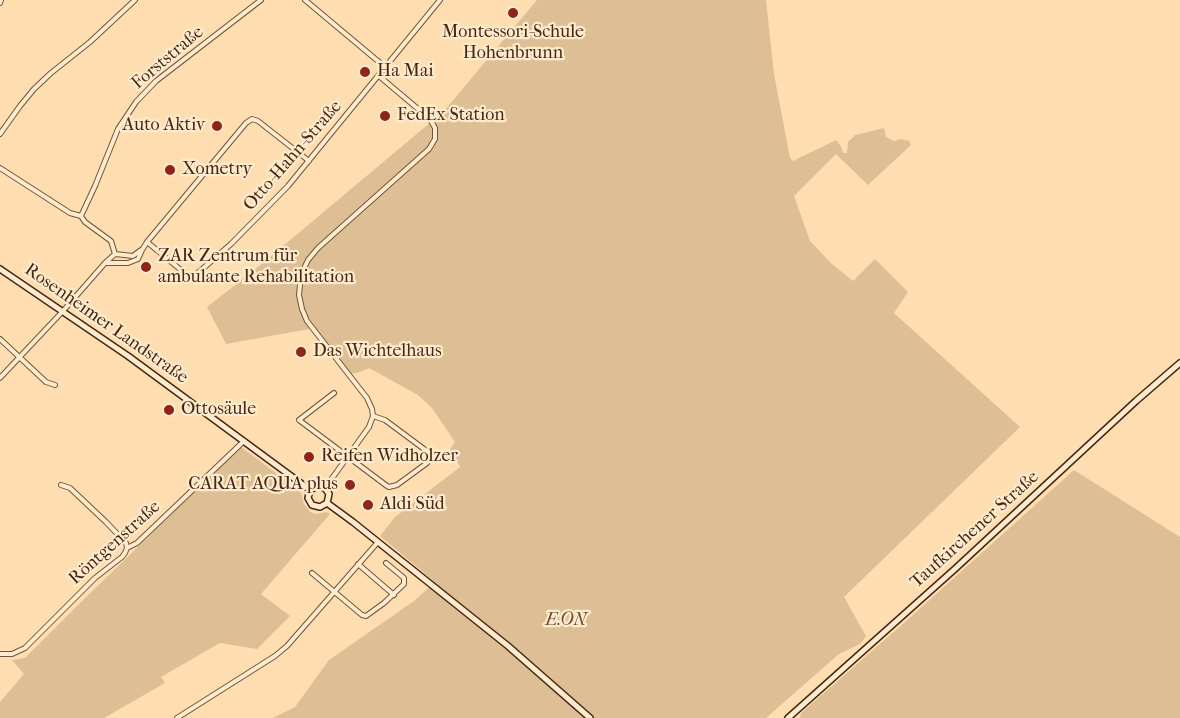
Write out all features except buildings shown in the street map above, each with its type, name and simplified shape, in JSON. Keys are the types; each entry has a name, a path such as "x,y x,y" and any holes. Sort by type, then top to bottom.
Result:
{"main road":[{"name":"Rosenheimer Landstraße","path":"0,269 128,356 310,490 308,498 312,505 320,507 327,503 378,542 508,646 590,718"},
{"name":"Taufkirchener Straße","path":"788,718 942,581 1180,363"},
{"path":"310,490 317,486 325,488 329,494 327,503"}],"street":[{"path":"0,134 34,89 135,0"},
{"name":"Forststraße","path":"81,216 118,129 136,102 160,78 261,0"},
{"path":"305,0 385,67"},
{"name":"Otto-Hahn-Straße","path":"147,242 187,275 194,275 253,223 288,186 441,0"},
{"path":"325,488 369,427 373,416 371,404 367,398 307,321 300,304 299,288 304,267 318,248 429,149 435,139 435,128 430,119 379,76"},
{"path":"105,263 134,262 140,257 147,242 249,120 258,121 309,161"},
{"path":"0,168 70,213 81,216 85,222 111,242 114,254"},
{"path":"114,254 133,256 142,250"},
{"path":"0,378 114,254"},
{"path":"0,339 46,382 55,386"},
{"path":"334,393 299,420 389,487 402,482 427,463 429,456 424,449 385,420 373,416"},
{"name":"Röntgenstraße","path":"0,654 12,654 25,648 95,578 122,557 127,548 137,543 244,441"},
{"path":"61,484 70,488 110,525 126,543 127,548"},
{"path":"177,718 287,646 378,542"},
{"path":"312,573 366,616 394,595 404,584 405,581 401,575 386,563"},
{"path":"358,564 394,595"}],"green space":[{"name":"E.ON","path":"537,0 766,0 774,74 790,158 793,161 836,140 843,153 847,153 848,142 855,135 884,128 886,137 894,141 901,139 909,141 911,145 868,185 836,154 794,196 810,241 832,264 853,281 875,259 908,292 894,313 1020,427 844,597 866,636 860,644 839,654 766,718 273,718 295,707 329,660 414,601 435,582 380,536 395,517 460,467 450,449 455,442 432,408 418,395 369,368 351,374 315,328 226,344 207,307 444,111"},
{"path":"241,447 299,490 310,512 330,514 261,594 290,616 257,649 220,643 161,677 165,683 104,718 0,718 0,702 24,674 12,660 25,658"},
{"path":"1074,470 1180,537 1180,718 800,718 801,713"}],"place":[{"name":"Montessori-Schule Hohenbrunn","path":"513,13"},
{"name":"Ha Mai","path":"365,72"},
{"name":"FedEx Station","path":"385,116"},
{"name":"Auto Aktiv","path":"217,126"},
{"name":"Xometry","path":"170,170"},
{"name":"ZAR Zentrum für ambulante Rehabilitation","path":"146,267"},
{"name":"Das Wichtelhaus","path":"301,352"},
{"name":"Ottosäule","path":"169,410"},
{"name":"Reifen Widholzer","path":"309,457"},
{"name":"CARAT AQUA plus","path":"350,485"},
{"name":"Aldi Süd","path":"368,505"}]}
